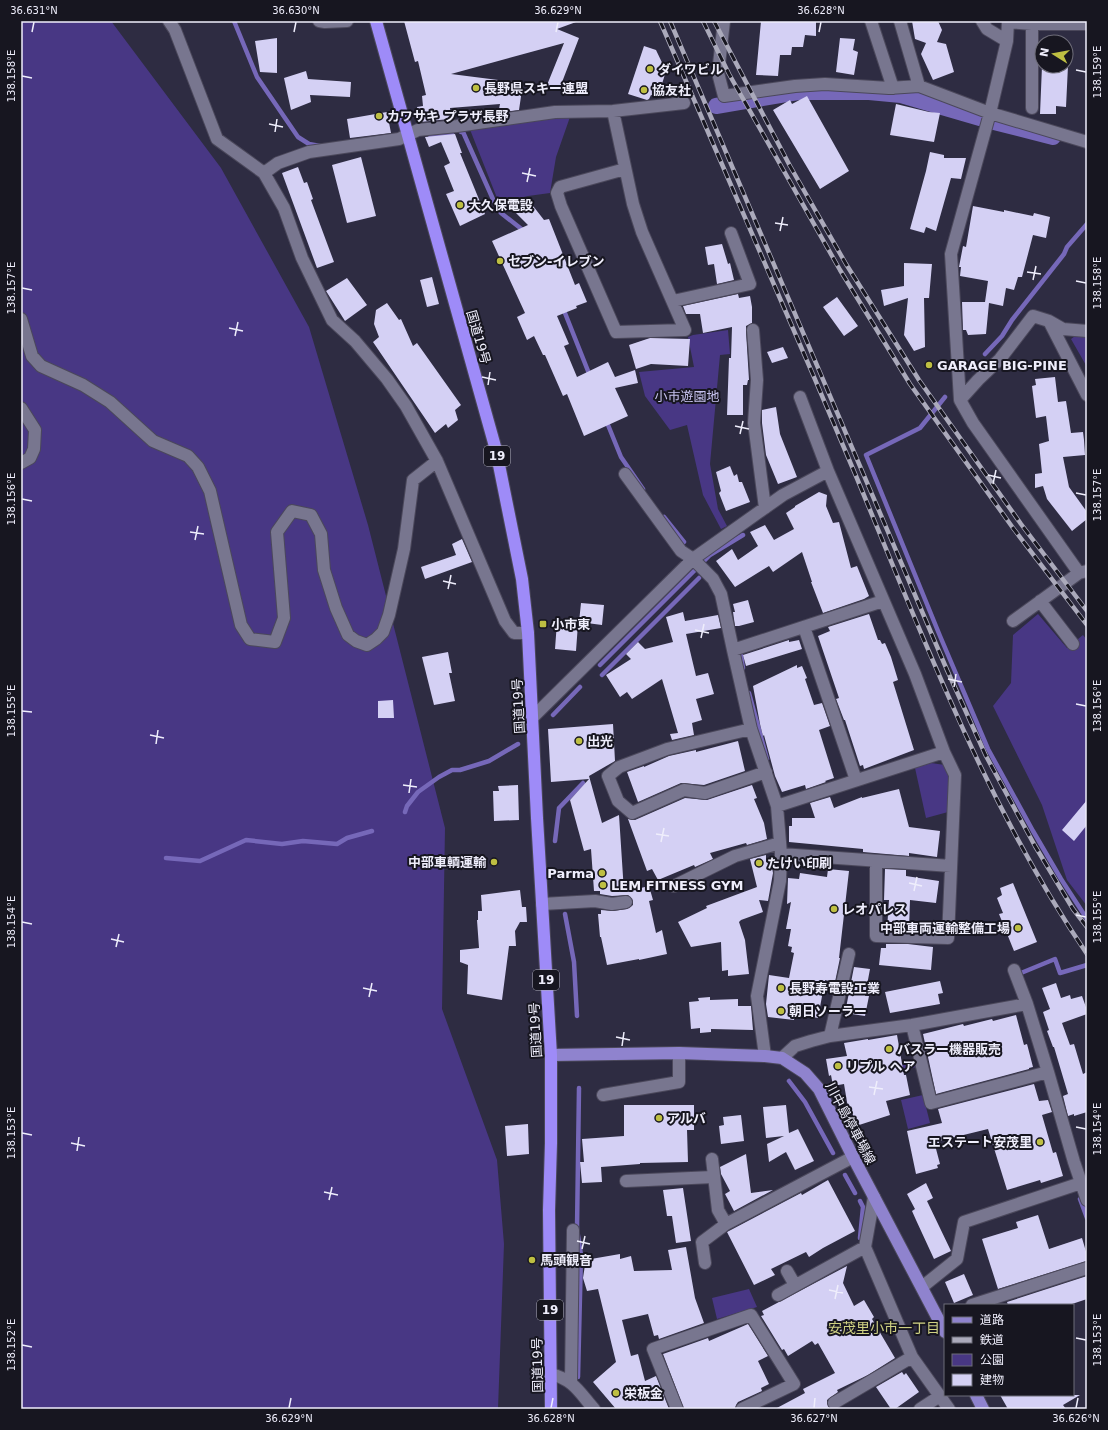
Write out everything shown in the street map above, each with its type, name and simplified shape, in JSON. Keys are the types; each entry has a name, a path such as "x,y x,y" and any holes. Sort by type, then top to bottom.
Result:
{"highway":[{"name":"国道19号","path":"376,21 496,450 522,579 528,633 536,818 551,1055 549,1210 551,1409"}],"main road":[{"name":"川中島停車場線","path":"551,1055 679,1053 765,1056 782,1058 805,1073 819,1089 853,1157 922,1287 941,1315 944,1328"},
{"path":"976,1396 983,1409"}],"street":[{"path":"169,21 175,30 217,139 264,173 284,208 302,258 332,320 356,341 387,379 406,406 437,461 505,621 514,633 528,633"},
{"path":"319,21 347,21"},
{"path":"724,21 718,73 724,96 795,86 825,84 893,88 919,86 990,113 1087,142"},
{"path":"871,21 893,88"},
{"path":"900,21 919,86"},
{"path":"982,21 987,29 1006,41"},
{"path":"1013,621 1083,572 973,423 960,400 951,254 990,113 1006,41 1008,22 1032,24 1087,24"},
{"path":"1032,24 1032,108"},
{"path":"264,173 278,163 309,152 399,139 418,130 555,112 613,111 684,103"},
{"path":"613,111 633,204 642,232 685,330 616,332 561,206 557,193 560,186 625,169"},
{"path":"673,301 750,284 731,233"},
{"path":"960,400 1000,359 1033,316 1049,321 1063,329 1087,331"},
{"path":"21,319 32,356 41,366 82,385 110,402 153,441 188,456 198,467 210,491 241,625 250,639 275,642 284,618 277,532 292,511 311,515 321,534 324,570 336,608 348,635 356,641 367,645 376,640 383,632 389,615 404,549 413,480 437,461"},
{"path":"1049,321 1087,395"},
{"path":"753,330 757,380 754,424 765,508"},
{"path":"800,397 828,471 915,674 944,752 955,775 948,938 876,936 876,861"},
{"path":"21,408 35,430 34,449 30,458 21,463"},
{"path":"532,718 698,563 765,508 783,496 828,471"},
{"path":"626,474 681,551 698,563 713,579 721,594 751,729 777,806 780,849 780,881 757,996 765,1056"},
{"path":"733,650 883,601"},
{"path":"1040,601 1072,644"},
{"path":"804,627 856,780"},
{"path":"751,729 666,749 619,767 608,776 618,801 632,813 684,790 705,793 766,772"},
{"path":"777,806 944,752"},
{"path":"674,886 735,856 780,849 876,861 951,866"},
{"path":"542,904 595,901 612,904 626,902"},
{"path":"830,1036 849,954"},
{"path":"1014,970 1027,1004 1074,1162 1087,1200"},
{"path":"782,1058 796,1046 830,1036 912,1025 1027,1004"},
{"path":"912,1025 931,1103 1048,1072"},
{"path":"603,1095 679,1082 679,1053"},
{"path":"704,1263 702,1242 726,1224 853,1157"},
{"path":"712,1159 718,1210 726,1224"},
{"path":"626,1181 714,1177"},
{"path":"922,1287 957,1258 964,1222 1081,1182"},
{"path":"874,1197 865,1247 912,1357 949,1409"},
{"path":"571,1382 573,1230"},
{"path":"778,1295 865,1247"},
{"path":"975,1304 1087,1268"},
{"path":"787,1271 795,1285"},
{"path":"677,1409 653,1349 751,1315 794,1384 742,1409"},
{"path":"834,1403 912,1357"},
{"path":"551,1374 560,1376 571,1382 594,1409"},
{"path":"920,1409 940,1396"}],"green space":[{"path":"21,21 111,21 221,168 309,327 368,525 445,828 442,1009 497,1160 504,1244 498,1409 21,1409"},
{"path":"570,117 556,157 550,193 528,196 499,203 469,127"},
{"name":"小市遊園地","path":"728,330 730,354 720,355 710,464 718,509 727,526 721,529 703,495 687,425 670,430 645,396 639,372 694,367 688,337"},
{"path":"1078,334 1087,335 1087,367 1071,339"},
{"path":"1038,614 1067,648 1083,635 1087,640 1087,906 1067,880 1042,805 993,706 1011,683 1013,635"},
{"path":"931,763 945,765 951,778 948,812 926,818 915,768"},
{"path":"915,1062 917,1067 882,1074 881,1069"},
{"path":"923,1095 930,1123 908,1129 901,1100"},
{"path":"749,1289 757,1307 717,1319 712,1298"}],"building":[{"path":"404,21 576,21 557,29 579,38 559,90 547,85 564,43 451,74 523,83 519,110 511,111 499,109 500,104 450,108 451,116 448,117 449,119 420,122 417,107 423,106 422,96 426,95 418,61 415,62"},
{"path":"761,21 816,21 816,36 805,35 803,47 792,47 791,55 780,55 778,76 756,75"},
{"path":"912,21 938,21 942,30 937,42 946,44 954,72 933,80 921,54 926,43 915,39"},
{"path":"277,38 277,73 260,72 255,41"},
{"path":"840,38 855,39 853,50 858,52 854,75 836,72"},
{"name":"ダイワビル","path":"644,46 656,50 666,71 658,97 651,95 647,100 628,94"},
{"path":"306,71 308,79 351,82 350,97 310,95 311,102 291,110 284,78"},
{"path":"1042,74 1068,74 1066,107 1056,106 1056,114 1040,114"},
{"path":"807,96 849,171 820,189 773,110 790,100 792,104"},
{"path":"896,104 929,112 940,113 934,142 890,135"},
{"path":"387,112 391,133 350,138 347,119"},
{"path":"455,134 462,153 460,153 485,214 460,226 446,194 454,191 444,166 450,163 441,142 429,147 425,137"},
{"path":"930,152 944,155 944,158 966,158 961,179 951,178 936,231 926,227 924,233 910,229"},
{"path":"361,157 376,216 347,223 332,165"},
{"path":"298,167 304,183 307,182 313,199 311,200 334,262 317,268 282,173"},
{"path":"521,198 530,202 544,220 549,219 575,285 579,283 587,302 576,306 577,308 557,316 569,344 564,346 577,377 608,362 615,377 635,370 638,383 615,388 628,416 584,436 567,394 563,396 545,355 543,355 534,336 527,340 517,317 525,313 492,241 528,225 516,213"},
{"path":"973,206 1033,216 1034,213 1050,217 1046,238 1033,235 1022,277 1018,277 1014,290 1006,288 1003,306 989,303 986,334 968,335 966,330 963,330 962,302 985,302 988,281 960,276 961,267 959,267 963,246 966,247"},
{"path":"722,244 728,264 730,263 734,280 717,284 714,264 708,265 705,247"},
{"path":"904,263 932,264 929,298 924,298 925,347 914,351 904,335 908,298 884,306 881,290 904,286"},
{"path":"432,277 439,304 427,307 420,280"},
{"path":"347,278 367,305 345,321 326,291"},
{"path":"738,294 739,298 750,296 752,307 752,323 746,326 749,380 747,385 743,385 743,415 727,415 729,358 731,358 732,327 703,333 700,314 686,314 683,306"},
{"path":"837,297 858,326 844,336 823,307"},
{"path":"387,303 399,320 401,319 413,346 417,343 461,405 455,410 458,420 448,428 446,424 435,433 373,342 379,337 374,324 376,310"},
{"path":"650,338 690,339 688,366 651,364 636,369 629,345"},
{"path":"783,347 788,358 772,363 767,352"},
{"path":"1055,377 1058,402 1066,401 1071,433 1083,432 1084,440 1085,455 1063,457 1069,487 1087,512 1087,519 1072,531 1047,499 1043,486 1035,488 1035,474 1042,473 1039,444 1049,441 1046,416 1036,418 1032,386 1036,385 1035,379"},
{"path":"776,407 780,434 797,477 778,484 766,455 762,423 762,410"},
{"path":"730,466 734,476 737,474 739,482 742,482 750,502 726,511 719,493 721,491 716,472"},
{"path":"819,492 827,495 826,506 833,523 839,522 851,568 857,566 869,596 823,613 811,582 802,552 773,572 769,566 735,587 716,561 732,549 738,560 758,546 750,532 765,525 774,540 794,529 786,513"},
{"path":"462,539 472,562 425,579 421,567 456,555 452,544"},
{"path":"748,600 754,622 735,626 733,612 735,612 733,604"},
{"path":"581,603 604,605 602,625 579,622"},
{"path":"683,612 685,621 718,615 721,628 686,634 696,676 708,673 714,694 696,699 702,720 692,723 694,735 672,740 670,734 678,733 662,679 632,699 627,692 620,697 606,675 631,659 626,654 638,642 645,649 673,642 666,617"},
{"path":"869,614 878,640 880,640 882,644 885,643 891,657 898,680 893,682 914,750 864,769 863,765 860,766 845,720 836,699 839,698 818,636 830,631 828,627"},
{"path":"557,622 578,624 576,651 555,649"},
{"path":"789,640 789,642 799,640 802,649 746,666 743,655"},
{"path":"448,652 452,673 449,673 455,701 434,705 422,657"},
{"path":"797,665 797,668 802,666 807,678 805,679 814,705 822,703 830,726 819,730 834,778 806,789 805,785 782,792 775,776 764,735 763,736 753,686"},
{"path":"393,700 394,718 378,718 378,701"},
{"path":"613,724 615,761 589,776 602,823 619,815 624,892 649,886 653,900 649,901 656,933 662,930 667,954 607,965 600,937 598,914 601,914 601,910 613,911 627,909 633,905 633,901 628,895 612,896 600,894 600,891 594,891 591,849 584,851 570,800 589,779 551,782 548,729"},
{"path":"738,741 745,771 704,785 681,783 638,802 627,772 644,767 669,756 696,750 696,752"},
{"path":"518,785 519,820 494,821 493,791 499,791 498,786"},
{"path":"752,785 757,798 754,799 764,823 767,839 710,853 713,859 658,880 652,869 647,871 628,819 635,820 685,798 707,800"},
{"path":"899,789 909,827 940,831 937,857 909,853 909,856 863,852 863,849 789,842 789,826 792,826 792,818 815,818 810,803 830,797 834,808 862,797"},
{"path":"1087,800 1087,825 1074,841 1062,830"},
{"path":"766,855 766,862 771,862 773,873 768,901 759,900 763,912 739,922 745,940 749,974 728,976 728,970 722,971 721,942 691,947 678,922 707,908 706,906 757,887 750,859"},
{"path":"828,869 849,871 840,958 835,982 825,980 818,1018 795,1014 794,1020 768,1017 766,1004 769,975 789,978 794,953 791,952 792,947 788,946 791,929 786,929 791,902 787,904 788,878 799,879 800,873 827,877"},
{"path":"885,869 906,870 906,876 939,881 936,903 910,900 909,929 887,929 889,900 884,900"},
{"name":"中部車両運輸整備工場","path":"1013,883 1037,942 1014,951 999,914 1003,913 997,898 1002,895 1000,888"},
{"path":"520,890 522,907 526,907 527,922 520,922 515,931 516,946 509,946 502,1000 467,994 468,965 460,962 460,950 479,948 477,920 478,911 482,911 481,895"},
{"path":"886,944 908,944 933,947 931,970 879,965 881,948 886,948"},
{"path":"854,967 870,969 865,996 869,996 865,1016 845,1013"},
{"path":"940,981 943,993 938,994 940,1004 890,1013 885,992"},
{"path":"1056,983 1061,998 1070,995 1071,999 1082,996 1087,1010 1087,1014 1062,1023 1070,1045 1074,1044 1083,1074 1087,1072 1087,1112 1074,1116 1074,1114 1068,1116 1063,1096 1068,1094 1054,1047 1047,1031 1049,1030 1043,1012 1050,1009 1042,988"},
{"path":"710,997 710,1000 738,999 738,1006 751,1006 753,1030 711,1029 711,1032 700,1033 700,1028 691,1029 689,1002 699,1001 698,998"},
{"path":"1016,1015 1024,1045 1027,1044 1033,1067 936,1094 923,1034 963,1024 964,1026"},
{"path":"897,1035 904,1075 906,1075 910,1095 886,1101 890,1115 856,1126 851,1108 848,1108 844,1084 833,1086 831,1075 829,1076 826,1059 847,1056 844,1043"},
{"path":"1034,1084 1039,1101 1048,1100 1052,1112 1042,1115 1053,1153 1056,1152 1063,1176 1041,1183 1040,1180 1007,1190 988,1129 939,1141 939,1144 935,1145 940,1164 937,1165 938,1168 916,1174 907,1131 942,1123 938,1109"},
{"path":"624,1105 694,1105 694,1130 687,1130 688,1162 640,1163 601,1167 602,1182 582,1183 580,1162 584,1162 582,1139 624,1136"},
{"path":"786,1105 789,1133 798,1129 814,1161 795,1170 786,1152 769,1162 767,1144 784,1136 766,1138 763,1107"},
{"path":"741,1115 744,1141 721,1144 719,1126 724,1125 723,1117"},
{"path":"528,1124 529,1154 507,1156 505,1126"},
{"path":"746,1154 751,1193 773,1190 734,1211 725,1194 730,1191 721,1174 720,1167"},
{"path":"828,1180 855,1231 809,1257 806,1252 771,1269 775,1275 754,1285 727,1232 801,1193 802,1195"},
{"path":"926,1183 933,1198 927,1201 951,1251 934,1259 912,1211 915,1209 907,1194"},
{"path":"683,1188 691,1241 676,1243 672,1216 667,1216 663,1190"},
{"path":"1038,1215 1049,1249 1082,1238 1087,1255 1087,1261 998,1289 982,1239 1018,1228 1016,1222"},
{"path":"686,1247 695,1298 704,1323 659,1339 658,1335 654,1336 648,1314 622,1320 631,1356 638,1354 645,1381 656,1376 669,1409 616,1409 593,1382 616,1362 598,1289 587,1291 583,1278 585,1265 592,1263 591,1259 620,1254 620,1259 631,1256 634,1271 672,1270 668,1250"},
{"path":"847,1266 843,1283 854,1306 864,1300 874,1317 872,1319 895,1358 868,1375 837,1390 838,1392 827,1400 830,1409 775,1409 805,1393 803,1389 835,1373 818,1343 815,1345 812,1341 788,1356 784,1349 782,1350 761,1316 764,1315 762,1311"},
{"path":"964,1274 973,1295 954,1303 945,1282"},
{"path":"1087,1276 1087,1299 1072,1304 1008,1304 1007,1302"},
{"path":"748,1324 768,1356 758,1361 769,1384 761,1388 762,1391 738,1402 735,1409 684,1409 663,1354 708,1338 709,1341"},
{"path":"902,1372 904,1375 906,1373 919,1392 895,1409 891,1409 876,1387"},
{"path":"1080,1395 1063,1405 1066,1409 1008,1409 1001,1396"}],"waterway":[{"path":"234,21 257,77 298,137 309,144 320,146"},
{"path":"716,106 798,92 869,92 901,95 980,118"},
{"path":"994,122 1053,137"},
{"path":"461,132 463,132 496,206 501,213 524,231"},
{"path":"430,135 452,133"},
{"path":"985,354 1002,336 1012,320 1064,254 1067,247 1087,224"},
{"path":"563,308 590,376"},
{"path":"945,397 920,428 866,455 988,749 1033,831 1061,879 1087,919"},
{"path":"606,420 621,457 643,489"},
{"path":"664,517 684,542"},
{"path":"600,665 710,555 743,535"},
{"path":"602,675 699,578"},
{"path":"741,655 743,668"},
{"path":"553,715 580,687"},
{"path":"749,693 767,759"},
{"path":"405,812 407,806 418,792 439,777 452,770 460,770 489,761 518,744"},
{"path":"555,841 559,808 583,783"},
{"path":"166,858 200,861 246,840 282,844 303,841 337,844 347,838 372,831"},
{"path":"565,914 574,962 577,1016"},
{"path":"1021,973 1055,959 1060,973 1087,965"},
{"path":"789,1081 805,1102 833,1153"},
{"path":"578,1377 581,1255 577,1229 579,1088"},
{"path":"845,1175 855,1193"},
{"path":"1080,1199 1087,1218"},
{"path":"860,1201 863,1207 860,1238"}],"railway":[{"path":"660,21 821,393 933,661 960,721 1018,840 1051,898 1087,954"},
{"path":"670,21 947,670 986,756 1035,846 1073,909 1087,927"},
{"path":"703,21 729,74 840,270 910,384 1013,528 1087,625"},
{"path":"714,21 790,166 846,264 919,380 1021,524 1087,611"}],"place":[{"name":"ダイワビル","path":"650,69"},
{"name":"長野県スキー連盟","path":"476,88"},
{"name":"協友社","path":"644,90"},
{"name":"カワサキ プラザ長野","path":"379,116"},
{"name":"大久保電設","path":"460,205"},
{"name":"セブン-イレブン","path":"500,261"},
{"name":"GARAGE BIG-PINE","path":"929,365"},
{"name":"小市東","path":"543,624"},
{"name":"出光","path":"579,741"},
{"name":"中部車輌運輸","path":"494,862"},
{"name":"たけい印刷","path":"759,863"},
{"name":"Parma","path":"602,873"},
{"name":"LEM FITNESS GYM","path":"603,885"},
{"name":"レオパレス","path":"834,909"},
{"name":"中部車両運輸整備工場","path":"1018,928"},
{"name":"長野寿電設工業","path":"781,988"},
{"name":"朝日ソーラー","path":"781,1011"},
{"name":"バスラー機器販売","path":"889,1049"},
{"name":"リプル ヘア","path":"838,1066"},
{"name":"アルバ","path":"659,1118"},
{"name":"エステート安茂里","path":"1040,1142"},
{"name":"馬頭観音","path":"532,1260"},
{"name":"栄板金","path":"616,1393"}],"district":[{"name":"安茂里小市一丁目","path":"884,1328"}]}
